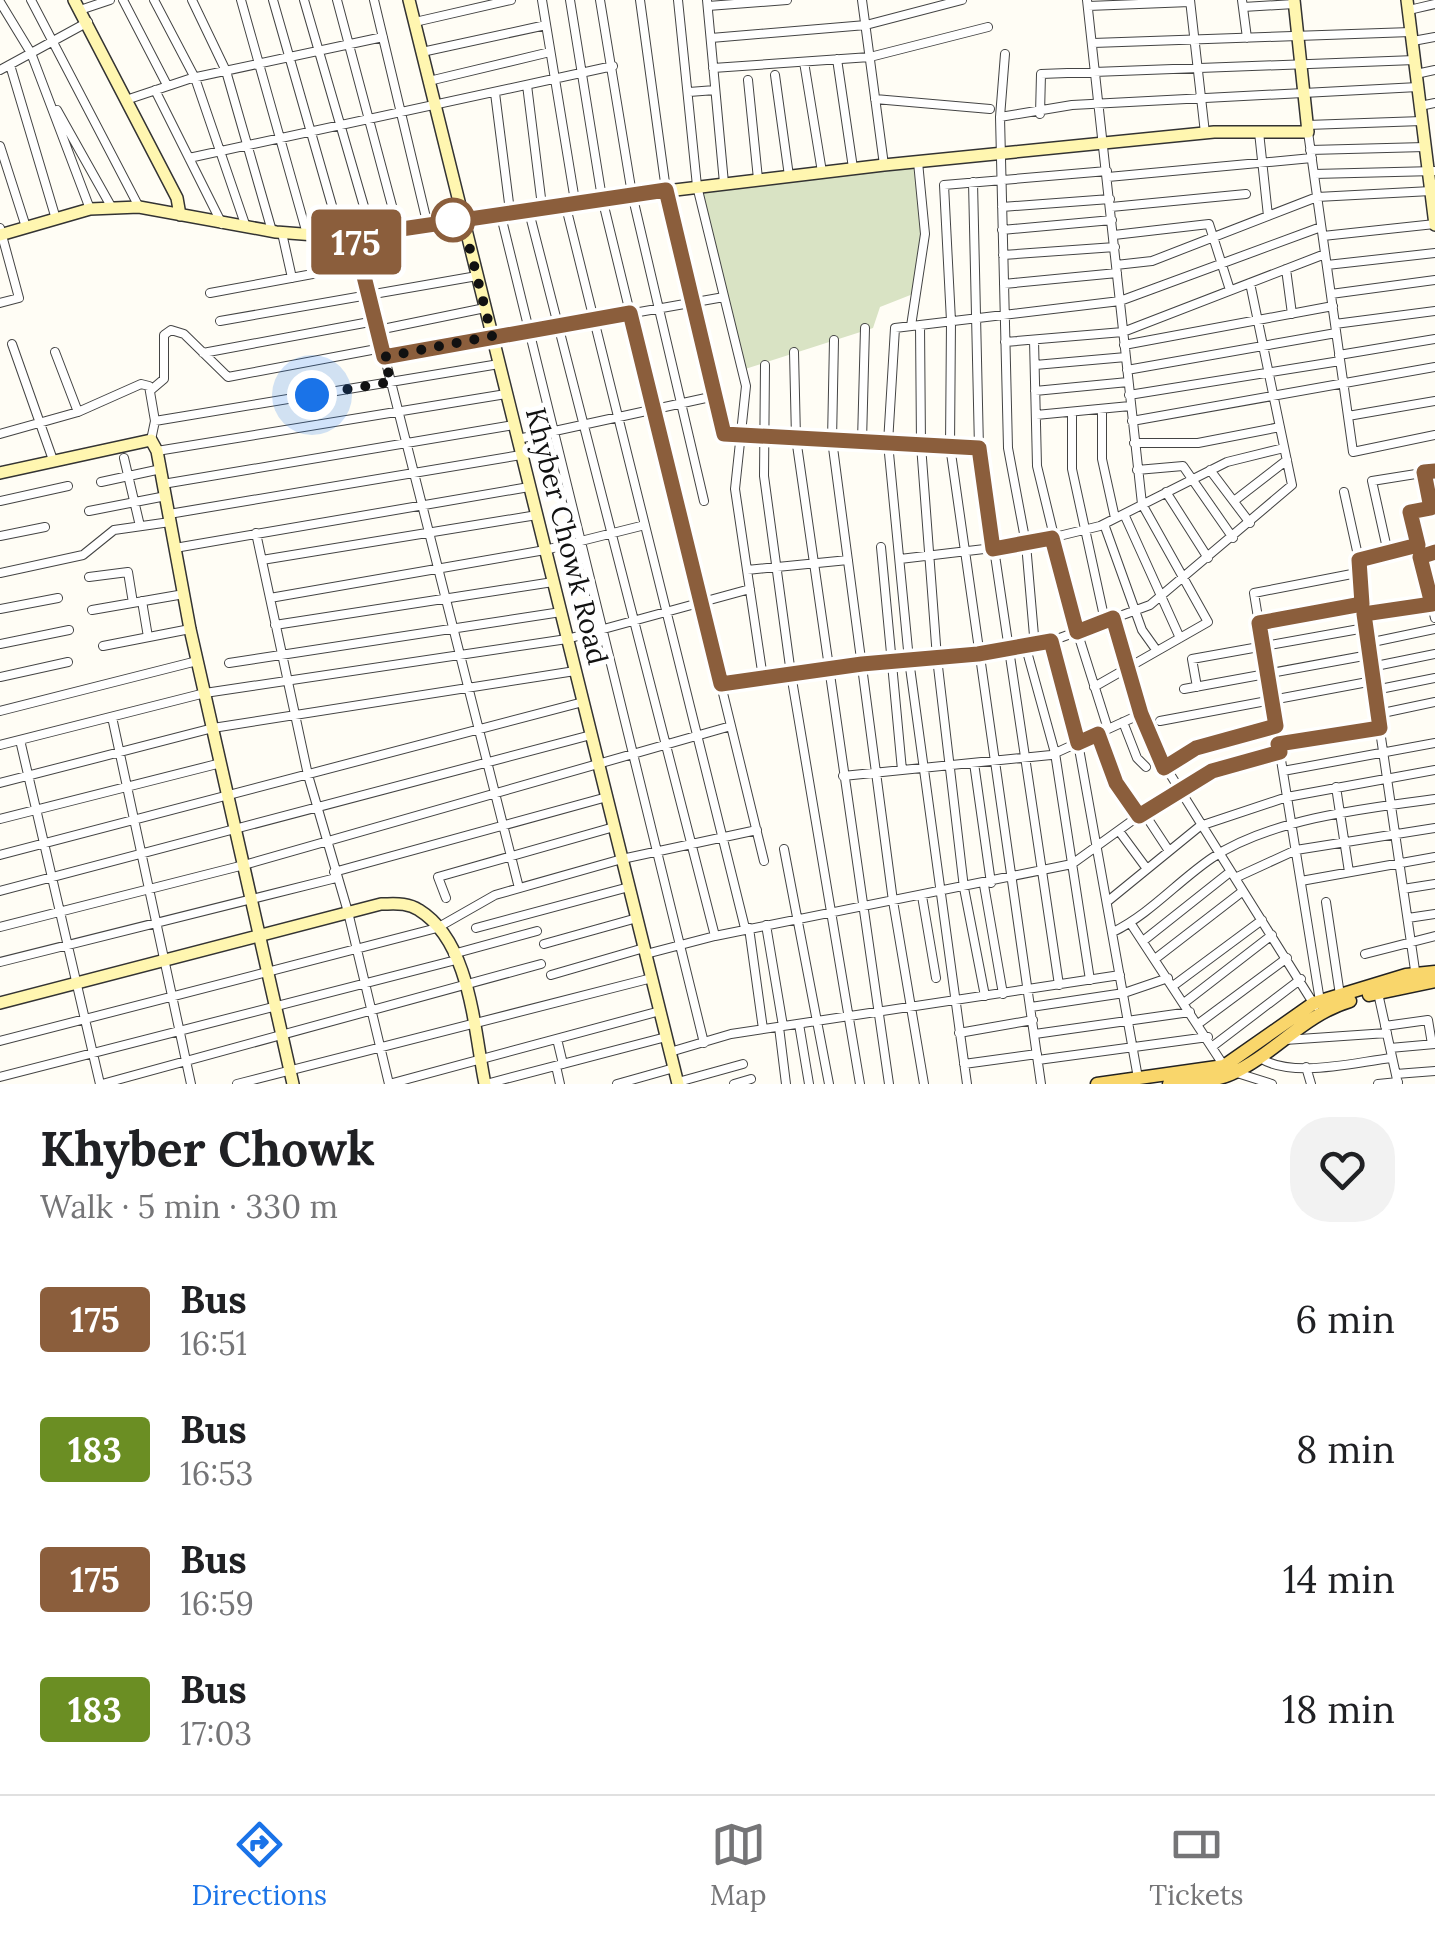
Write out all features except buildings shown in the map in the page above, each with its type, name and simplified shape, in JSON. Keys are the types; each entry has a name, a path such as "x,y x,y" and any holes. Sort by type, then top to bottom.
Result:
{"main road":[{"path":"1317,1005 1378,993 1435,972"},
{"path":"1097,1084 1138,1078 1226,1075 1317,1005 1340,995 1416,978 1435,981"},
{"path":"1169,1084 1226,1075 1260,1058 1285,1040 1300,1018"}],"street":[{"path":"31,0 140,207"},
{"path":"56,219 3,67 52,41 81,11 110,0"},
{"path":"123,0 167,85"},
{"path":"154,0 195,78 246,228"},
{"path":"192,0 226,71 292,278"},
{"path":"241,0 307,234"},
{"path":"272,0 312,133 362,265 518,888"},
{"path":"304,0 372,234"},
{"path":"337,0 399,232"},
{"path":"374,0 428,226"},
{"name":"Khyber Chowk Road","path":"409,0 678,1083"},
{"path":"414,22 511,0"},
{"path":"542,0 570,202 594,319 747,928 763,1029"},
{"path":"570,0 602,198 764,862"},
{"path":"600,0 632,194 684,402 704,501"},
{"path":"640,0 666,190 724,434 979,448"},
{"path":"678,0 697,186 746,386 736,489 763,678"},
{"path":"724,183 707,3 788,0"},
{"path":"862,0 884,165"},
{"path":"711,38 866,25 962,0"},
{"path":"1094,687 1208,622 1142,504 1088,3 1190,1 1205,133"},
{"path":"0,2 31,53 90,209"},
{"path":"1246,38 1242,4 1294,2 1353,452 1435,435"},
{"path":"967,1084 909,660 888,443 895,328 1120,301 1322,232 1435,224 1432,172 1408,5 1435,4"},
{"path":"81,11 129,99 177,198 180,214"},
{"path":"422,52 546,25"},
{"path":"714,68 870,57 988,27"},
{"path":"1092,43 1298,36 1435,37"},
{"path":"129,99 195,78 384,37"},
{"path":"429,81 550,52"},
{"path":"1006,54 1000,153 1008,448 1026,544 1030,647 1055,753 1090,980"},
{"path":"836,60 853,168"},
{"path":"1040,114 1041,74 1415,60"},
{"path":"804,62 822,172"},
{"path":"189,158 436,108 613,66"},
{"path":"1000,118 1100,104 1304,92 1417,80 1435,70"},
{"path":"775,75 789,176"},
{"path":"748,80 758,179"},
{"path":"527,85 542,206"},
{"path":"44,89 112,208"},
{"path":"154,90 222,225"},
{"path":"689,92 716,90"},
{"path":"496,93 505,212 529,330 704,1043"},
{"path":"875,99 990,109"},
{"path":"1420,106 1435,103"},
{"path":"0,303 19,298 1,233 90,209 140,207 222,225 348,236 399,232 570,202 853,168 1205,133 1422,121"},
{"path":"1259,132 1268,216"},
{"path":"1041,1084 950,446 951,321 944,185 1262,163 1428,142"},
{"path":"0,146 26,227"},
{"path":"918,162 925,234 916,325 938,658 964,888 985,996"},
{"path":"1314,174 1432,172"},
{"path":"972,182 979,448 1006,650 1059,985"},
{"path":"1004,284 1152,261 1317,197 1431,191"},
{"path":"1002,207 1246,194"},
{"path":"528,208 715,936"},
{"path":"1002,230 1112,220"},
{"path":"1114,235 1209,224 1230,290"},
{"path":"1003,255 1115,247"},
{"path":"1326,264 1435,253"},
{"path":"1005,342 1123,332 1325,254"},
{"path":"210,293 362,265"},
{"path":"1286,268 1292,314"},
{"path":"220,321 477,276"},
{"path":"1331,294 1435,280"},
{"path":"721,684 828,668 1030,647 1136,610 1160,596 1292,485 1250,282"},
{"path":"151,390 164,379 165,332 181,332 228,377 724,296"},
{"path":"1124,345 1332,306"},
{"path":"202,353 485,308"},
{"path":"1127,370 1435,311"},
{"path":"862,442 865,328"},
{"path":"1129,394 1435,339"},
{"path":"834,340 832,440 893,901 924,1084"},
{"path":"1034,340 1037,466 1077,632 1108,730"},
{"path":"12,344 53,460"},
{"path":"55,352 78,412"},
{"path":"794,352 796,438 889,1084"},
{"path":"1035,365 1126,357"},
{"path":"155,422 499,364"},
{"path":"765,365 764,476 791,674 860,1084"},
{"path":"1132,420 1435,367"},
{"path":"1035,390 1128,382"},
{"path":"0,434 78,412 133,385 151,390"},
{"path":"151,390 154,446 190,629 293,1084"},
{"path":"0,473 53,460 506,394"},
{"path":"518,439 715,396"},
{"path":"1348,416 1435,402"},
{"path":"1036,416 1130,406"},
{"path":"1102,409 1102,459 1120,516 1180,638"},
{"path":"1072,412 1072,469 1085,530 1109,620 1129,667 1141,714 1176,789 1317,1005"},
{"path":"89,512 134,502 164,490 514,425"},
{"path":"1134,442 1198,443 1280,427"},
{"path":"900,559 966,554 1085,530 1210,470 1284,448"},
{"path":"0,573 83,555 109,532 170,518 522,455"},
{"path":"124,458 140,526"},
{"path":"1234,502 1287,460"},
{"path":"1138,470 1183,466 1233,538"},
{"path":"101,482 160,468"},
{"path":"1210,470 1250,523"},
{"path":"1388,553 1372,482 1435,471"},
{"path":"1424,472 1433,507 1410,512 1420,557 1431,582 1435,618"},
{"path":"0,501 68,486"},
{"path":"175,548 530,487"},
{"path":"1166,492 1208,558"},
{"path":"1344,492 1359,560 1416,978"},
{"path":"262,560 536,515"},
{"path":"1104,524 1142,630 1157,651"},
{"path":"270,598 545,550 645,525"},
{"path":"0,536 45,527"},
{"path":"256,533 316,809 348,912 389,1084 660,1011"},
{"path":"1359,560 1418,545"},
{"path":"880,547 902,770"},
{"path":"1420,557 1435,552"},
{"path":"748,570 848,560"},
{"path":"89,577 128,572 148,637"},
{"path":"1317,1005 1254,593 1358,573"},
{"path":"276,625 553,582"},
{"path":"0,745 205,693 567,639 750,589"},
{"path":"92,610 184,594"},
{"path":"0,609 58,598"},
{"path":"1259,623 1433,604"},
{"path":"229,663 560,612"},
{"path":"1197,686 1192,660 1366,628"},
{"path":"103,646 190,629"},
{"path":"1368,643 1435,629"},
{"path":"0,644 68,630"},
{"path":"1051,641 1078,743 1138,1078"},
{"path":"1371,667 1435,654"},
{"path":"1184,689 1370,655"},
{"path":"0,710 198,661"},
{"path":"0,677 68,662"},
{"path":"0,783 213,728 576,672"},
{"path":"1160,722 1271,699 1435,678"},
{"path":"0,854 583,702"},
{"path":"1378,714 1435,702"},
{"path":"843,776 1055,753 1141,714"},
{"path":"112,717 191,1084"},
{"path":"1124,722 1137,758 1146,767"},
{"path":"0,928 495,796 731,726"},
{"path":"1164,768 1196,748 1276,726"},
{"path":"551,974 747,928 987,884 1072,864 1176,789 1212,771 1279,748 1380,728"},
{"path":"0,891 591,734"},
{"path":"1098,734 1116,783 1169,851"},
{"path":"20,740 101,1084 541,964"},
{"path":"1283,771 1435,742"},
{"path":"0,819 221,763"},
{"path":"974,763 1002,994"},
{"path":"1108,901 1200,826 1287,797 1435,770"},
{"path":"1336,787 1349,872"},
{"path":"0,962 252,899 607,797"},
{"path":"1113,932 1131,924 1219,854 1292,824 1435,799"},
{"path":"446,898 438,878 614,827"},
{"path":"1143,941 1232,875 1296,850 1435,828"},
{"path":"0,1041 437,928 495,895 622,860 757,830"},
{"path":"1119,831 1147,869"},
{"path":"784,849 829,1084"},
{"path":"1300,881 1435,858"},
{"path":"1404,889 1435,884"},
{"path":"476,928 629,888"},
{"path":"1155,960 1243,891"},
{"path":"922,896 936,978"},
{"path":"1326,902 1340,995"},
{"path":"0,1003 348,912 381,904 406,904 419,909 437,928 454,957 486,1084 666,1036"},
{"path":"1408,918 1435,914"},
{"path":"544,944 637,918"},
{"path":"1031,1007 1124,994 1170,982 1262,920"},
{"path":"1131,924 1211,1042 1226,1075 1272,1084"},
{"path":"766,925 786,1084"},
{"path":"0,1078 365,984 537,930"},
{"path":"1034,1034 1187,1007 1272,935"},
{"path":"1365,954 1435,936"},
{"path":"1198,1024 1287,958"},
{"path":"670,1052 763,1029 1120,975"},
{"path":"237,1084 652,978"},
{"path":"964,1064 1211,1042 1301,979"},
{"path":"1378,993 1397,1080"},
{"path":"959,1032 1033,1020"},
{"path":"1260,1058 1268,1063 1306,1067 1434,1044 1428,1020 1386,1029 1285,1040"},
{"path":"800,1024 809,1084"},
{"path":"557,1039 560,1084"},
{"path":"678,1083 742,1064"},
{"path":"1306,1067 1310,1084"},
{"path":"617,1084 674,1068"},
{"path":"1378,1084 1435,1071"},
{"path":"734,1084 750,1079"}],"green space":[{"path":"916,162 923,235 913,294 880,307 873,328 742,370 694,186"}],"bus line":[{"name":"175","path":"1435,471 1424,472 1431,508 1410,512 1418,545 1359,560 1362,604 1259,623 1276,726 1196,748 1164,768 1141,714 1113,618 1077,632 1052,538 993,549 979,448 724,434 666,190 354,236 384,357 630,313 721,684 862,664 1035,647 1051,641 1078,743 1098,734 1116,783 1139,816 1176,789 1212,771 1280,752 1278,744 1380,728 1364,614 1432,604 1420,557 1435,552"}],"route":[{"path":"312,395 391,382 384,357 492,336 462,218 453,220"}]}
